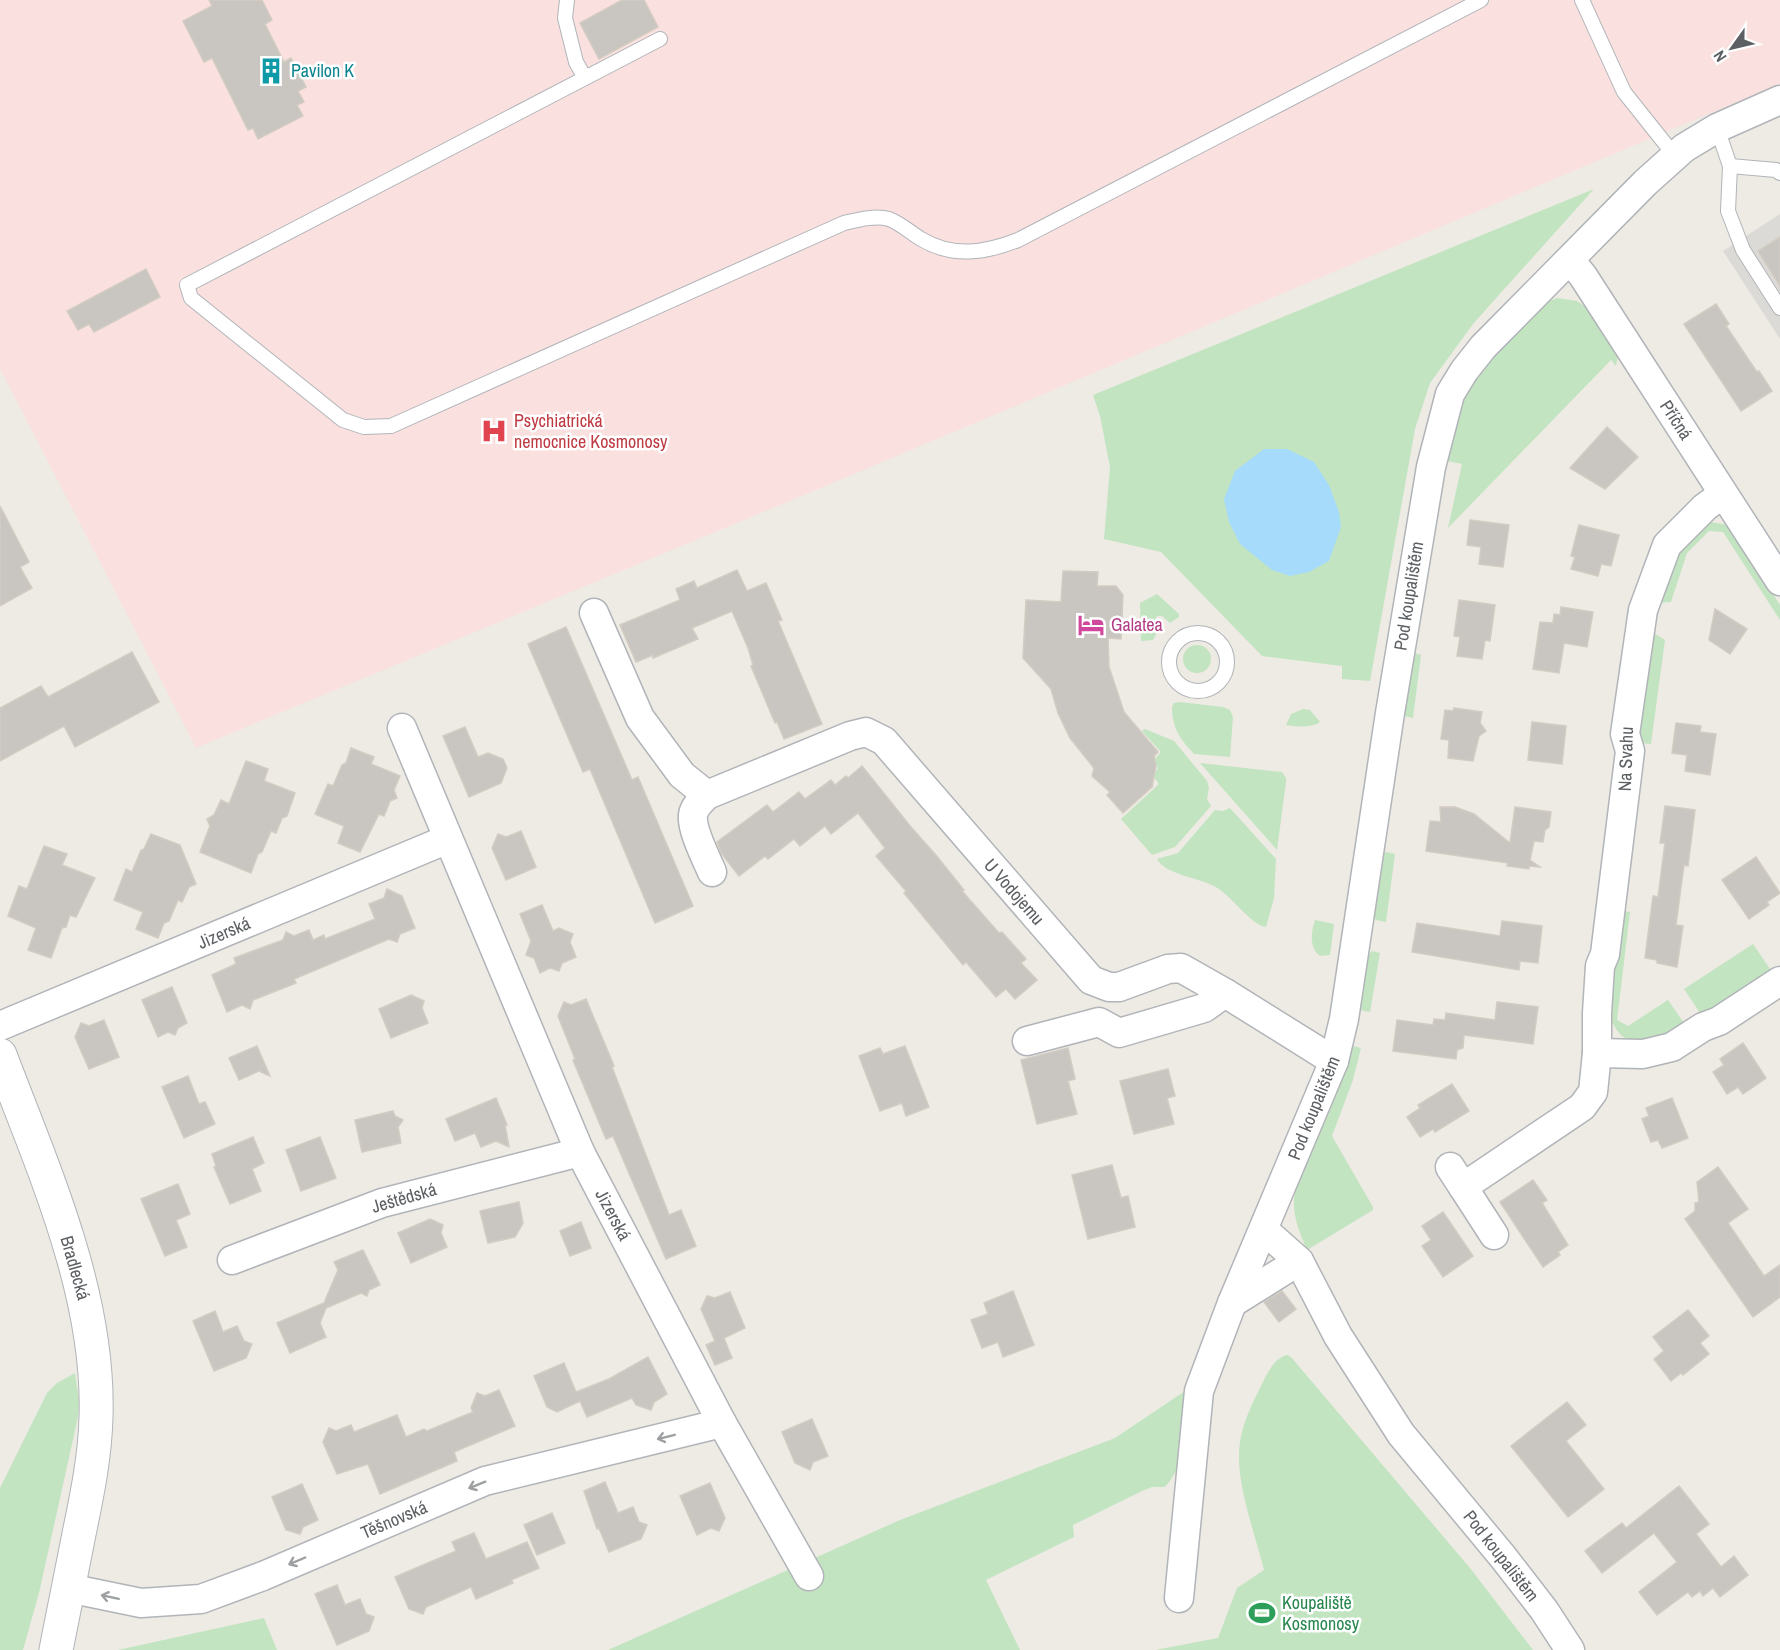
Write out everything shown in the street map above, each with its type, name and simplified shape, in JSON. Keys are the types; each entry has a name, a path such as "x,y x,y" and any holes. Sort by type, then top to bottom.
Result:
{"street":[{"name":"Pod koupalištěm","path":"1179,1598 1199,1391 1232,1303 1334,1061 1344,1018 1390,713 1427,490 1450,394 1483,346 1645,183 1675,156 1717,128 1780,100"},
{"name":"Příčná","path":"1570,260 1583,276 1780,581"},
{"name":"Na Svahu","path":"1494,1235 1457,1177 1582,1107 1593,1092 1597,1053 1600,966 1605,954 1630,751 1626,734 1643,610 1667,545 1705,507 1723,494"},
{"path":"594,613 640,718 682,774 707,795 698,804 693,815 693,825 712,872"},
{"name":"Jizerská","path":"402,728 580,1152 722,1422 809,1576"},
{"name":"U Vodojemu","path":"707,795 850,736 866,732 884,741 1091,980 1109,987 1119,987 1168,969 1181,968 1334,1061"},
{"name":"Jizerská","path":"0,1026 448,839"},
{"path":"1597,1053 1643,1054 1672,1047 1703,1027 1719,1021 1780,981"},
{"path":"1027,1041 1099,1022 1119,1033 1204,1008 1225,993"},
{"name":"Bradlecká","path":"0,1055 47,1178 85,1300 95,1362 94,1452 56,1650"},
{"name":"Ještědská","path":"232,1260 382,1203 580,1152"},
{"name":"Pod koupalištěm","path":"1264,1230 1299,1261 1338,1336 1401,1434 1503,1557 1544,1610 1570,1650"},
{"path":"1232,1303 1299,1261"},
{"name":"Těšnovská","path":"68,1588 141,1603 201,1599 263,1576 485,1481 722,1422"}],"lane":[{"path":"567,0 565,18 576,62 585,78"},
{"path":"660,39 187,285 191,298 343,420 363,427 391,426 844,223 866,218 889,219 933,246 954,252 994,249 1018,240 1481,0"},
{"path":"1582,0 1624,92 1675,156"},
{"path":"1717,128 1731,166 1728,211 1743,250 1780,308"},
{"path":"1731,166 1776,170 1780,173"},
{"path":"1188,634 1209,635 1218,641 1224,650 1227,660 1225,670 1220,680 1212,687 1191,690 1181,686 1174,678 1170,668 1169,658 1172,648 1179,639 1188,634"}],"shaded area":[{"name":"Psychiatrická nemocnice Kosmonosy","path":"0,0 1780,0 1780,84 809,493 196,748 0,369"},
{"path":"1780,214 1780,339 1723,251"}],"green space":[{"path":"1594,189 1473,324 1430,383 1415,429 1370,681 1342,679 1342,666 1262,656 1161,552 1104,539 1110,467 1100,416 1093,395"},
{"path":"1557,298 1577,301 1587,308 1618,356 1616,366 1611,360 1448,528 1462,464 1447,461 1460,406 1475,378 1486,364 1547,302"},
{"path":"1710,522 1729,525 1780,605 1780,620 1723,532 1709,531 1687,553 1671,602 1655,603 1669,567 1681,546 1698,529"},
{"path":"1157,594 1179,614 1179,617 1170,623 1162,616 1157,616 1154,622 1159,629 1153,640 1141,641 1140,603"},
{"path":"1654,633 1665,640 1651,744 1639,743 1640,670"},
{"path":"1197,645 1207,649 1211,659 1207,669 1197,673 1187,669 1183,659 1187,649"},
{"path":"1414,653 1421,655 1413,718 1404,716"},
{"path":"1174,703 1223,707 1230,710 1233,717 1230,757 1194,754 1181,738 1173,721 1172,707"},
{"path":"1303,709 1310,710 1320,722 1299,727 1286,725 1291,714"},
{"path":"1145,729 1174,741 1207,781 1209,788 1207,799 1211,806 1175,847 1152,855 1121,819 1159,784 1153,776 1158,768 1154,760 1161,752 1142,731"},
{"path":"1200,763 1282,772 1286,782 1277,850"},
{"path":"1230,808 1276,859 1274,898 1266,927 1254,921 1219,889 1176,873 1162,865 1157,859 1178,853 1215,810 1223,811"},
{"path":"1386,852 1395,854 1386,922 1376,920 1374,917 1383,854"},
{"path":"1620,910 1630,912 1617,1020 1628,1026 1668,1000 1686,1026 1658,1039 1642,1042 1627,1039 1609,1017"},
{"path":"1315,920 1334,924 1330,955 1320,956 1314,949 1312,935"},
{"path":"1753,944 1774,975 1702,1016 1684,989"},
{"path":"1372,951 1380,953 1370,1012 1360,1010 1358,1006 1369,954"},
{"path":"1353,1046 1361,1048 1353,1080 1332,1136 1373,1210 1307,1250 1295,1215 1295,1192 1330,1110 1349,1048"},
{"path":"1287,1355 1470,1568 1533,1650 1155,1650 1218,1638 1237,1588 1264,1570 1246,1506 1240,1473 1240,1442 1248,1413 1265,1377 1274,1363"},
{"path":"75,1373 79,1401 78,1417 39,1593 23,1650 0,1650 0,1488 47,1393 57,1383"},
{"path":"1191,1387 1188,1427 1183,1453 1179,1465 1165,1487 1152,1487 1142,1491 1073,1525 1074,1537 986,1580 1020,1650 608,1650 900,1520 1115,1438"},
{"path":"264,1618 277,1650 118,1650"}],"water":[{"path":"1264,449 1287,449 1314,462 1329,485 1339,512 1341,527 1329,561 1309,572 1290,576 1272,570 1240,544 1229,522 1224,499 1235,471"}],"building":[{"name":"Pavilon K","path":"209,0 262,0 272,20 265,24 284,62 291,58 306,87 298,91 304,102 297,105 303,116 258,139 253,128 248,130 212,58 204,62 183,21 212,6"},
{"path":"622,0 644,0 658,27 599,59 580,23"},
{"path":"1780,237 1780,286 1758,251"},
{"path":"146,269 160,297 94,332 89,324 78,330 67,311"},
{"path":"1716,304 1729,324 1726,326 1772,391 1741,411 1684,324"},
{"path":"1607,427 1638,457 1605,489 1570,468"},
{"path":"0,506 29,562 20,567 32,588 0,606"},
{"path":"1470,520 1509,525 1503,567 1479,564 1481,547 1467,545"},
{"path":"1579,525 1619,535 1611,566 1601,564 1598,576 1571,569 1575,557 1571,556"},
{"path":"737,570 747,591 766,583 782,620 778,621 822,724 784,739 751,666 753,665 748,648 732,611 692,628 698,639 653,658 653,655 636,662 620,625 680,600 676,589 694,581 697,588"},
{"path":"1063,571 1098,572 1097,586 1116,586 1123,595 1121,639 1108,638 1109,667 1124,712 1158,752 1154,756 1156,766 1152,787 1123,813 1107,795 1110,792 1092,776 1094,768 1070,738 1058,713 1051,689 1023,658 1026,600 1061,602"},
{"path":"1459,600 1495,605 1490,641 1485,640 1482,659 1457,656 1460,637 1454,636"},
{"path":"1561,607 1593,612 1587,647 1564,643 1559,673 1533,669 1540,622 1553,623 1554,614 1560,615"},
{"path":"1715,609 1747,629 1730,654 1709,640"},
{"path":"566,627 632,780 638,777 693,906 655,923 590,769 583,772 528,644"},
{"path":"132,652 159,702 75,747 64,726 0,761 0,708 41,686 48,697"},
{"path":"1454,708 1482,712 1480,723 1486,731 1479,736 1473,761 1448,758 1449,740 1441,739 1445,710 1453,711"},
{"path":"1532,722 1566,726 1562,764 1528,760"},
{"path":"1676,723 1701,726 1700,732 1716,734 1710,775 1685,771 1687,755 1672,753"},
{"path":"465,727 478,757 488,753 503,759 507,768 501,783 469,797 443,736"},
{"path":"351,748 374,757 371,764 400,776 394,790 397,798 390,801 384,816 379,814 360,852 338,843 344,826 315,814 328,784 333,786 342,765 346,763"},
{"path":"246,761 268,769 264,781 295,793 287,816 282,818 276,833 271,831 262,852 258,854 251,873 200,852 210,826 207,819 214,815 221,800 229,804"},
{"path":"862,766 964,890 962,891 999,933 1002,932 1026,959 1021,963 1037,980 1015,999 1006,989 996,997 966,962 963,965 876,856 885,848 858,813 831,834 825,826 800,846 794,839 768,859 765,856 739,876 721,853 717,842 767,805 773,812 799,792 805,799 831,780 835,785"},
{"path":"1665,806 1695,810 1688,866 1684,865 1676,925 1683,926 1677,967 1645,958 1653,896 1658,897 1665,843 1660,843"},
{"path":"1440,807 1455,807 1474,814 1510,843 1515,807 1551,812 1549,827 1545,830 1543,842 1534,841 1530,860 1540,867 1529,866 1529,869 1507,866 1508,863 1426,851 1430,821 1441,822"},
{"path":"521,831 536,867 506,880 492,848 498,834 506,837"},
{"path":"151,834 180,845 196,884 189,887 182,902 178,900 169,921 164,923 158,938 136,929 143,912 114,900 126,869 132,872"},
{"path":"44,846 67,854 62,865 95,878 76,917 70,915 66,927 62,928 51,958 28,950 36,928 8,916 19,886 27,889"},
{"path":"1756,857 1780,893 1767,902 1769,905 1749,919 1722,880"},
{"path":"387,889 402,896 415,928 400,934 397,942 389,939 294,979 296,983 253,1000 250,1009 242,1005 227,1012 212,975 236,964 234,958 283,940 286,932 294,936 309,930 313,940 324,935 325,939 375,919 369,904 384,898"},
{"path":"542,905 553,931 559,928 573,934 570,942 576,957 562,963 559,971 550,968 540,973 534,958 526,955 531,941 520,914"},
{"path":"1502,921 1542,926 1538,963 1520,961 1519,970 1412,952 1417,923 1500,936"},
{"path":"172,987 187,1023 178,1028 175,1035 168,1032 158,1037 142,1000"},
{"path":"411,995 424,1001 422,1008 428,1023 391,1038 379,1009"},
{"path":"586,999 614,1066 612,1067 669,1215 681,1210 696,1246 666,1259 613,1136 606,1139 573,1060 575,1059 558,1016 564,1002 571,1005"},
{"path":"1497,1002 1538,1007 1533,1044 1464,1035 1463,1048 1457,1050 1456,1059 1393,1051 1397,1020 1433,1025 1434,1019 1445,1020 1446,1013 1495,1020"},
{"path":"104,1020 119,1057 89,1069 75,1037 81,1023 89,1026"},
{"path":"1743,1043 1766,1078 1743,1094 1738,1087 1727,1094 1713,1072 1724,1065 1720,1059"},
{"path":"257,1046 270,1076 259,1071 239,1080 229,1058"},
{"path":"905,1046 929,1107 906,1116 902,1103 880,1111 859,1056 880,1048 883,1054"},
{"path":"1068,1048 1075,1079 1068,1081 1077,1114 1037,1124 1021,1060"},
{"path":"1168,1069 1175,1096 1167,1098 1174,1124 1134,1134 1120,1081"},
{"path":"188,1076 199,1104 205,1102 215,1124 184,1138 162,1087"},
{"path":"1452,1084 1469,1111 1435,1132 1433,1129 1420,1137 1407,1117 1420,1108 1418,1105"},
{"path":"496,1098 507,1125 505,1125 509,1147 496,1141 481,1147 475,1133 455,1141 446,1119"},
{"path":"1672,1098 1688,1138 1662,1148 1658,1140 1651,1142 1642,1119 1649,1116 1646,1108"},
{"path":"393,1111 395,1116 403,1120 398,1127 401,1143 362,1152 355,1120"},
{"path":"253,1137 264,1163 252,1169 261,1191 230,1204 214,1167 216,1166 212,1154"},
{"path":"320,1137 336,1178 301,1191 286,1150"},
{"path":"1112,1165 1121,1198 1128,1196 1135,1227 1088,1239 1072,1175"},
{"path":"1718,1167 1748,1209 1728,1223 1764,1276 1780,1265 1780,1297 1753,1317 1685,1219 1695,1211 1695,1203 1699,1202 1697,1182"},
{"path":"1533,1180 1547,1200 1542,1203 1568,1245 1558,1252 1560,1255 1543,1267 1500,1202"},
{"path":"178,1184 190,1214 176,1220 187,1247 165,1256 141,1199"},
{"path":"519,1202 523,1223 515,1237 488,1243 480,1211"},
{"path":"1443,1212 1473,1256 1443,1277 1422,1246 1431,1240 1422,1226"},
{"path":"430,1219 443,1225 441,1233 447,1247 411,1263 398,1233"},
{"path":"581,1222 591,1248 570,1256 560,1231"},
{"path":"363,1250 380,1285 369,1290 367,1296 361,1293 326,1308 320,1323 326,1337 290,1353 277,1323 324,1303 338,1270 334,1262"},
{"path":"1013,1291 1034,1345 1003,1357 998,1342 982,1348 971,1320 988,1314 984,1303"},
{"path":"1282,1291 1296,1309 1279,1322 1264,1302"},
{"path":"730,1292 745,1328 724,1338 732,1358 715,1365 706,1345 715,1341 701,1309 707,1296 715,1298"},
{"path":"1688,1310 1709,1336 1700,1343 1709,1354 1683,1375 1681,1373 1671,1381 1654,1359 1664,1351 1653,1337"},
{"path":"215,1311 223,1332 237,1326 244,1341 252,1344 246,1358 214,1371 193,1321"},
{"path":"648,1357 667,1394 654,1402 651,1410 636,1405 632,1398 587,1417 580,1401 557,1412 547,1407 534,1376 564,1363 576,1392 609,1379"},
{"path":"499,1390 515,1426 454,1452 457,1461 380,1494 368,1464 337,1474 323,1442 329,1428 336,1431 351,1425 354,1432 397,1415 406,1437 424,1429 427,1431 473,1412 471,1408 477,1393 485,1396"},
{"path":"1567,1402 1586,1425 1566,1441 1604,1489 1568,1517 1511,1446"},
{"path":"812,1419 828,1456 813,1462 810,1470 795,1463 782,1432"},
{"path":"605,1482 618,1513 633,1507 639,1522 647,1525 641,1539 609,1552 599,1528 597,1529 584,1491"},
{"path":"710,1483 725,1518 719,1531 711,1528 697,1535 680,1496"},
{"path":"302,1484 318,1520 303,1527 300,1534 286,1530 272,1497"},
{"path":"1679,1486 1709,1524 1696,1534 1721,1567 1734,1556 1748,1575 1720,1597 1713,1588 1703,1596 1700,1591 1692,1597 1688,1592 1657,1615 1639,1592 1677,1562 1654,1533 1602,1573 1585,1551 1622,1523 1626,1528"},
{"path":"552,1513 565,1543 537,1555 524,1525"},
{"path":"474,1533 486,1559 527,1542 539,1568 511,1580 513,1583 476,1599 471,1587 426,1607 423,1614 409,1609 395,1577 456,1551 452,1542"},
{"path":"337,1585 345,1605 360,1599 366,1614 374,1617 369,1631 337,1645 315,1594"}],"place":[{"name":"Pavilon K","path":"271,71"},
{"name":"Psychiatrická nemocnice Kosmonosy","path":"494,431"},
{"name":"Galatea","path":"1091,625"},
{"name":"Koupaliště Kosmonosy","path":"1262,1613"}]}
